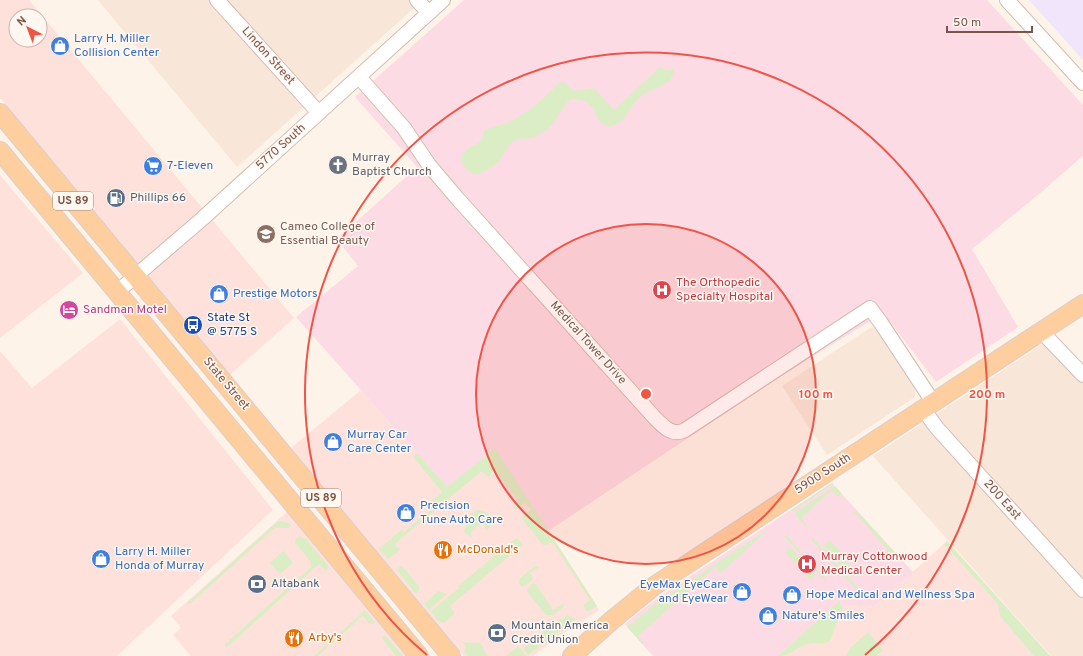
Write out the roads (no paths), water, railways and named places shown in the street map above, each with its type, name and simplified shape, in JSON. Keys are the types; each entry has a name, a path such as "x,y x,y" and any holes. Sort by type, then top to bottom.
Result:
{"main road":[{"name":"State Street","path":"0,113 451,656"},
{"name":"State Street","path":"0,151 419,656"},
{"name":"5900 South","path":"572,656 611,621 654,586 1083,304"}],"street":[{"name":"Lindon Street","path":"217,0 319,113"},
{"path":"416,0 429,13"},
{"name":"5770 South","path":"117,292 202,219 443,0"},
{"path":"1007,0 1083,83"},
{"name":"Medical Tower Drive","path":"359,77 404,128 429,165 452,192 654,417 669,431 679,432 685,430 870,308 881,323 928,406"},
{"path":"1041,331 1083,375"},
{"name":"200 East","path":"928,406 937,428 1083,590"}],"place":[{"name":"Larry H. Miller Collision Center","path":"60,46"},
{"name":"Murray Baptist Church","path":"338,165"},
{"name":"7-Eleven","path":"153,166"},
{"name":"Phillips 66","path":"116,198"},
{"name":"Cameo College of Essential Beauty","path":"266,234"},
{"name":"The Orthopedic Specialty Hospital","path":"662,290"},
{"name":"Prestige Motors","path":"219,294"},
{"name":"Sandman Motel","path":"69,310"},
{"name":"State St @ 5775 S","path":"193,325"},
{"name":"Murray Car Care Center","path":"333,442"},
{"name":"Precision Tune Auto Care","path":"406,513"},
{"name":"McDonald's","path":"443,550"},
{"name":"Larry H. Miller Honda of Murray","path":"101,559"},
{"name":"Murray Cottonwood Medical Center","path":"807,564"},
{"name":"Altabank","path":"257,584"},
{"name":"EyeMax EyeCare and EyeWear","path":"742,592"},
{"name":"Hope Medical and Wellness Spa","path":"792,595"},
{"name":"Nature's Smiles","path":"768,616"},
{"name":"Mountain America Credit Union","path":"497,633"},
{"name":"Arby's","path":"294,638"}]}
